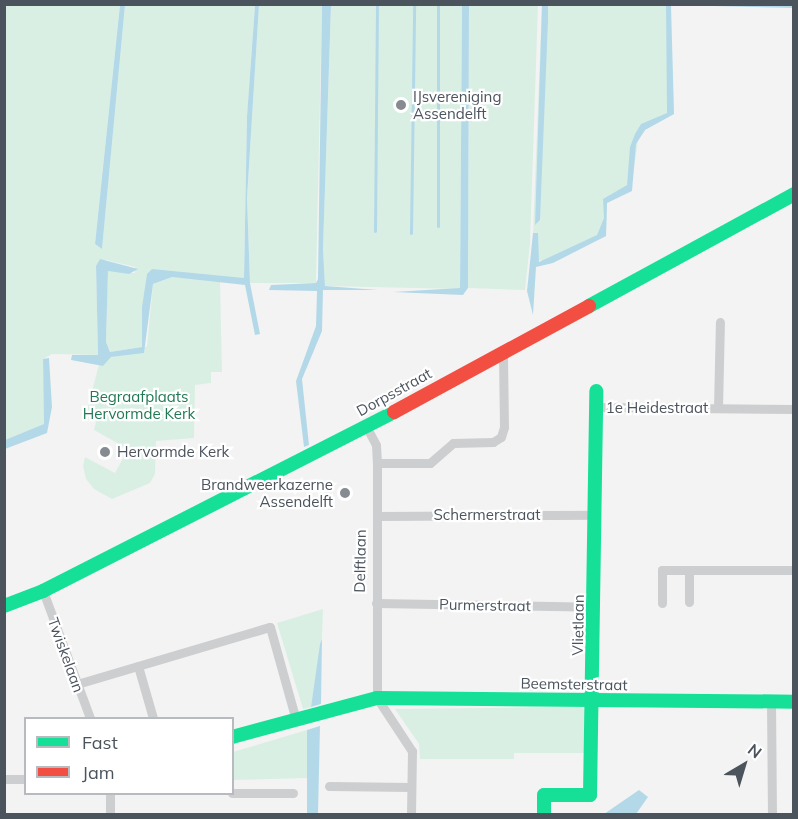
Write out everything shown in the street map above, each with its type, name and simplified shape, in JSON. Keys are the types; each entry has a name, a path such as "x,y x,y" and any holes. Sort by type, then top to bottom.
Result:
{"street":[{"name":"Dorpsstraat","path":"4,606 43,591 366,426 794,194"},
{"name":"1e Heidestraat","path":"718,408 720,322"},
{"path":"377,463 430,463 453,443 493,442 501,437 504,427 503,351"},
{"name":"Vlietlaan","path":"544,814 544,795 590,795 594,701 596,391"},
{"name":"1e Heidestraat","path":"596,407 794,409"},
{"name":"Delftlaan","path":"366,426 376,445 377,463 377,698"},
{"name":"Schermerstraat","path":"377,516 596,515"},
{"path":"662,603 662,570 794,570"},
{"path":"689,570 689,603"},
{"name":"Twiskelaan","path":"43,591 90,717"},
{"name":"Purmerstraat","path":"376,603 595,607"},
{"path":"77,684 270,627 296,720"},
{"path":"138,666 153,717"},
{"path":"234,736 377,698 412,751 411,814"},
{"name":"Beemsterstraat","path":"377,698 794,702"},
{"path":"771,702 772,814"},
{"path":"4,779 24,779"},
{"path":"329,786 411,787"},
{"path":"234,793 293,793"},
{"path":"110,795 110,814"}],"green space":[{"path":"5,5 120,5 95,244 102,248 125,5 255,5 247,116 244,278 147,274 142,347 110,352 106,342 108,271 135,273 135,267 106,260 96,266 98,355 52,354 43,359 45,424 5,440"},
{"path":"259,5 322,5 316,283 250,283 247,198"},
{"name":"IJsvereniging Assendelft","path":"331,5 462,5 460,289 325,286 323,249"},
{"path":"469,5 538,5 530,244 525,290 468,288"},
{"path":"542,5 670,5 674,114 646,129 638,140 631,190 607,203 606,236 552,262 536,260 538,233 533,233"},
{"name":"Begraafplaats Hervormde Kerk","path":"172,277 220,280 222,372 211,372 211,383 195,385 194,438 156,441 155,474 150,483 112,499 94,489 86,479 83,466 85,457 115,473 128,449 94,430 97,418 86,415 99,364 103,366 110,357 133,354 147,346 153,284"},
{"path":"323,609 322,639 311,707 303,709 277,623"},
{"path":"581,707 585,711 586,753 514,753 514,759 420,759 419,744 395,709"},
{"path":"307,730 307,778 234,780 234,752"}],"water":[{"path":"322,4 331,5 323,249 325,286 378,290 323,290 322,331 302,379 309,445 304,447 296,381 316,326 317,291 269,290 271,285 316,283 318,279"},
{"path":"793,4 794,8 671,5 674,114 645,130 636,144 632,191 607,203 606,236 553,263 536,267 533,315 527,291 533,233 538,233 539,262 597,235 604,218 603,199 627,185 630,147 635,134 641,124 667,113 666,5"},
{"path":"120,5 125,5 102,249 95,244"},
{"path":"255,5 259,5 247,198 250,283 260,334 255,335 245,285 172,277 153,284 144,353 111,357 103,366 71,360 72,355 98,355 96,266 100,259 138,269 129,274 108,271 106,342 110,352 142,347 142,307 147,274 152,269 244,278 247,116"},
{"path":"462,5 469,5 468,288 463,295 393,292 460,288"},
{"path":"542,5 548,5 548,21 540,220 535,225"},
{"path":"49,358 52,407 47,433 5,449 5,440 44,424 43,359"},
{"path":"322,639 321,704 311,707 320,644"},
{"path":"320,726 318,814 307,814 307,730"},
{"path":"639,790 648,797 636,814 604,814"}],"waterway":[{"path":"375,231 377,4"},
{"path":"411,233 414,4"},
{"path":"438,4 438,226"}],"traffic: fast":[{"path":"589,306 794,194"},
{"path":"544,814 544,795 590,795 596,391"},
{"path":"4,606 43,591 394,412"},
{"path":"234,736 377,698 794,702"}],"traffic: jam":[{"path":"394,412 589,306"}],"place":[{"name":"IJsvereniging Assendelft","path":"401,105"},
{"name":"Hervormde Kerk","path":"105,452"},
{"name":"Brandweerkazerne Assendelft","path":"345,493"}]}
